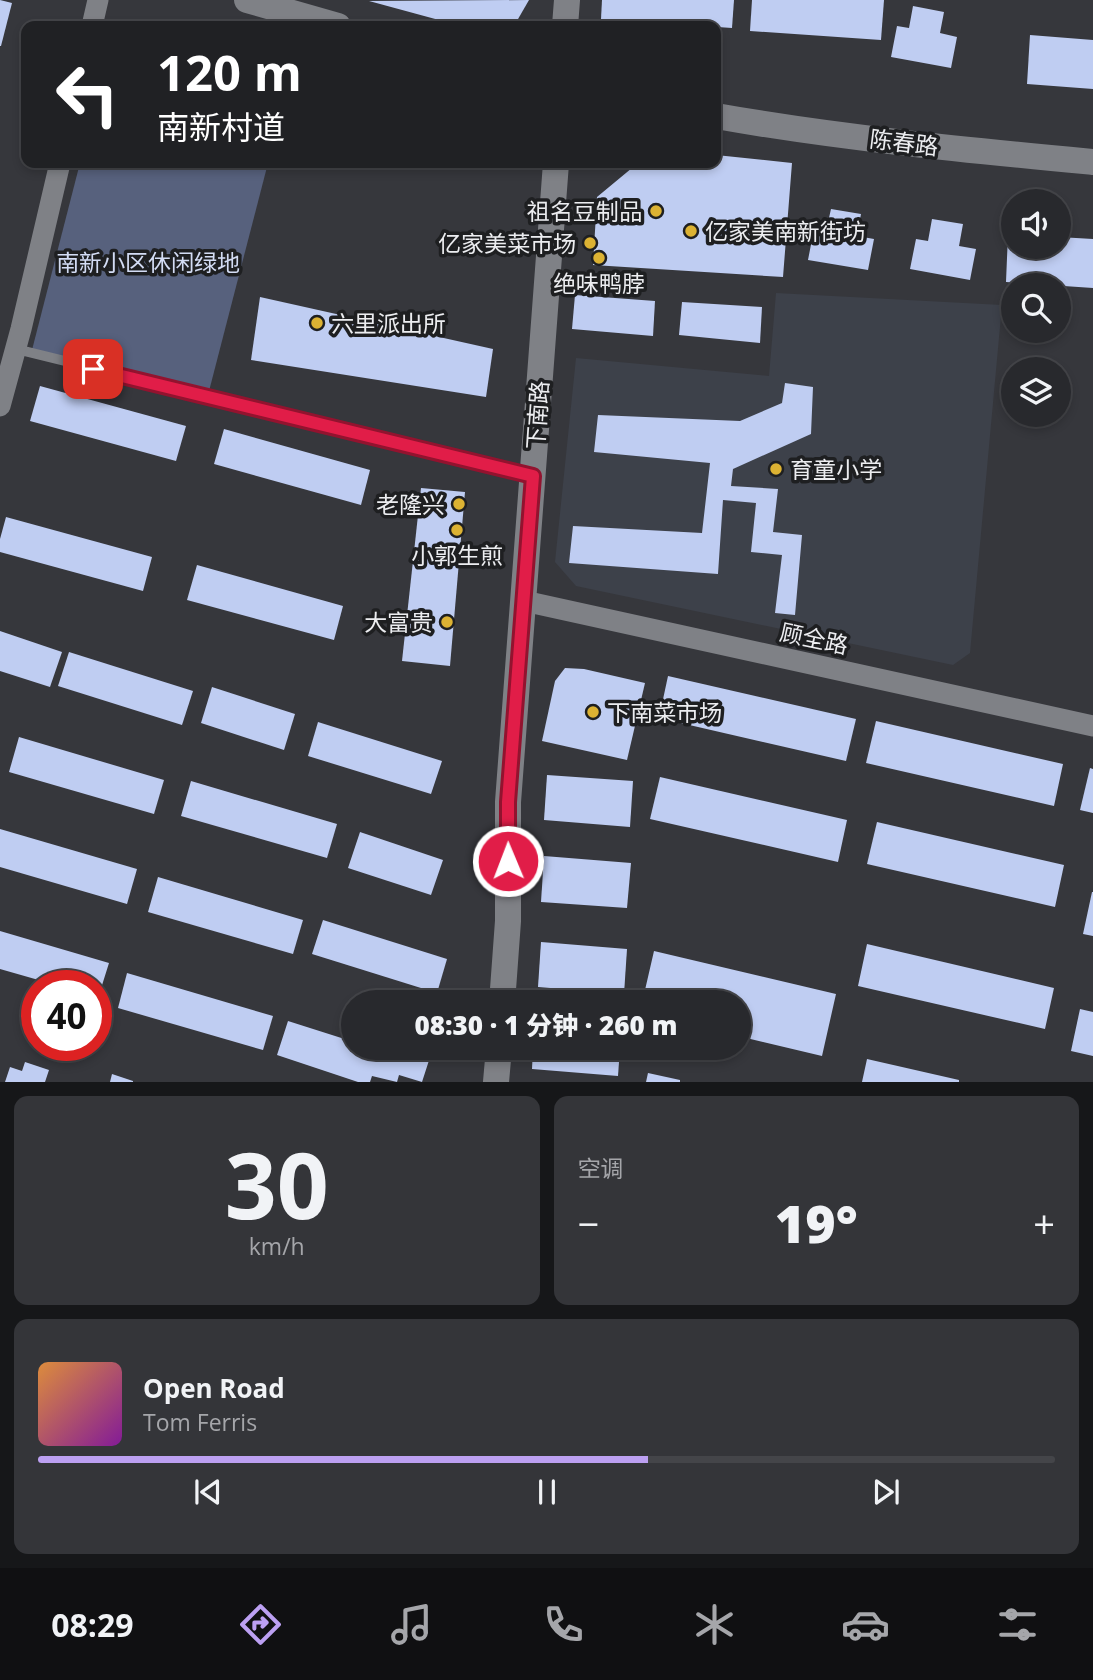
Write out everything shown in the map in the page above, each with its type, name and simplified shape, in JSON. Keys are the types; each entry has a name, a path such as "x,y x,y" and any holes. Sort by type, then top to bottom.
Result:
{"street":[{"path":"93,21 98,0"},
{"path":"247,0 320,21"},
{"path":"565,21 567,0"},
{"name":"陈春路","path":"721,117 949,148 1093,162"},
{"path":"0,406 59,168"},
{"name":"下南路","path":"503,990 508,921 508,802 556,168"},
{"name":"顾全路","path":"524,601 1093,726"},
{"path":"496,1082 498,1060"}],"lane":[{"path":"16,349 533,476"}],"shaded area":[{"name":"育童小学","path":"776,293 1001,305 970,653 953,665 576,586 555,562 576,358 769,376"}],"green space":[{"name":"南新小区休闲绿地","path":"79,168 267,168 208,395 32,350"}],"building":[{"path":"0,0 12,3 1,46 0,46"},
{"path":"529,0 517,21 443,21 369,1"},
{"path":"602,0 734,0 732,28 721,27 721,21 601,19"},
{"path":"752,0 884,0 881,40 750,31"},
{"path":"913,6 944,12 940,33 957,37 951,68 891,57 897,26 909,28"},
{"path":"1030,35 1093,40 1093,89 1027,84"},
{"name":"亿家美南新街坊","path":"721,156 792,163 783,277 593,265 597,197 632,168 721,168"},
{"path":"831,209 861,214 857,236 874,239 868,270 808,260 814,229 826,231"},
{"path":"932,219 963,224 959,246 976,249 970,280 910,269 916,239 928,241"},
{"path":"1071,238 1093,239 1093,288 1071,286 1071,273 1006,273 1007,259 1071,259"},
{"path":"575,295 655,301 653,336 572,329"},
{"name":"六里派出所","path":"260,297 493,349 486,397 251,360"},
{"path":"682,302 762,307 760,343 679,335"},
{"path":"785,383 813,387 811,434 733,469 731,486 778,489 773,532 802,535 795,615 775,613 782,555 751,552 756,503 723,500 718,574 569,563 573,526 702,533 710,463 594,452 598,415 740,421 782,403"},
{"path":"40,386 186,426 176,461 30,421"},
{"path":"224,429 370,470 361,505 214,464"},
{"path":"421,488 465,492 450,666 402,661"},
{"path":"6,517 152,557 143,591 0,552 0,539"},
{"path":"197,565 343,606 334,640 187,600"},
{"path":"0,631 62,652 50,687 0,671"},
{"path":"69,652 193,691 182,725 58,686"},
{"name":"下南菜市场","path":"565,668 584,669 645,683 627,760 542,741 555,681"},
{"path":"668,676 856,719 846,761 659,718"},
{"path":"212,687 295,714 284,750 201,723"},
{"path":"876,721 1063,764 1054,806 866,763"},
{"path":"318,722 442,761 431,794 308,756"},
{"path":"19,737 164,780 154,814 9,772"},
{"path":"1090,768 1093,769 1093,813 1080,810"},
{"path":"547,775 633,781 630,827 544,820"},
{"path":"660,777 847,820 838,862 650,819"},
{"path":"191,781 337,824 327,858 181,816"},
{"path":"877,822 1064,865 1055,907 867,864"},
{"path":"0,829 137,869 127,904 0,867"},
{"path":"360,832 443,860 431,895 348,868"},
{"path":"544,856 631,863 627,908 541,902"},
{"path":"158,877 303,920 293,954 148,912"},
{"path":"1093,892 1093,936 1083,934"},
{"path":"323,920 447,959 438,990 427,990 312,954"},
{"path":"0,931 109,963 107,970 21,970 21,975 0,969"},
{"path":"541,942 627,949 624,990 538,987"},
{"path":"867,944 1054,988 1045,1029 858,986"},
{"path":"654,951 836,994 822,1056 751,1039 751,990 645,990"},
{"path":"127,973 273,1016 263,1050 118,1008"},
{"path":"1080,1009 1093,1012 1093,1056 1071,1051"},
{"path":"288,1021 341,1038 341,1060 429,1060 422,1082 399,1075 397,1082 372,1076 370,1082 358,1082 277,1055"},
{"path":"867,1059 959,1080 959,1082 862,1082"},
{"path":"532,1060 619,1060 618,1076 532,1069"},
{"path":"25,1062 49,1070 45,1082 5,1082 10,1067 22,1071"},
{"path":"648,1073 680,1080 680,1082 646,1082"},
{"path":"112,1074 133,1081 133,1082 110,1082"}],"place":[{"name":"祖名豆制品","path":"656,211"},
{"name":"亿家美南新街坊","path":"691,231"},
{"name":"亿家美菜市场","path":"590,243"},
{"name":"绝味鸭脖","path":"599,258"},
{"name":"六里派出所","path":"317,323"},
{"name":"育童小学","path":"776,469"},
{"name":"老隆兴","path":"459,504"},
{"name":"小郭生煎","path":"457,530"},
{"name":"大富贵","path":"447,622"},
{"name":"下南菜市场","path":"593,712"}],"route":[{"path":"93,369 533,476 508,802 508,861"}]}
